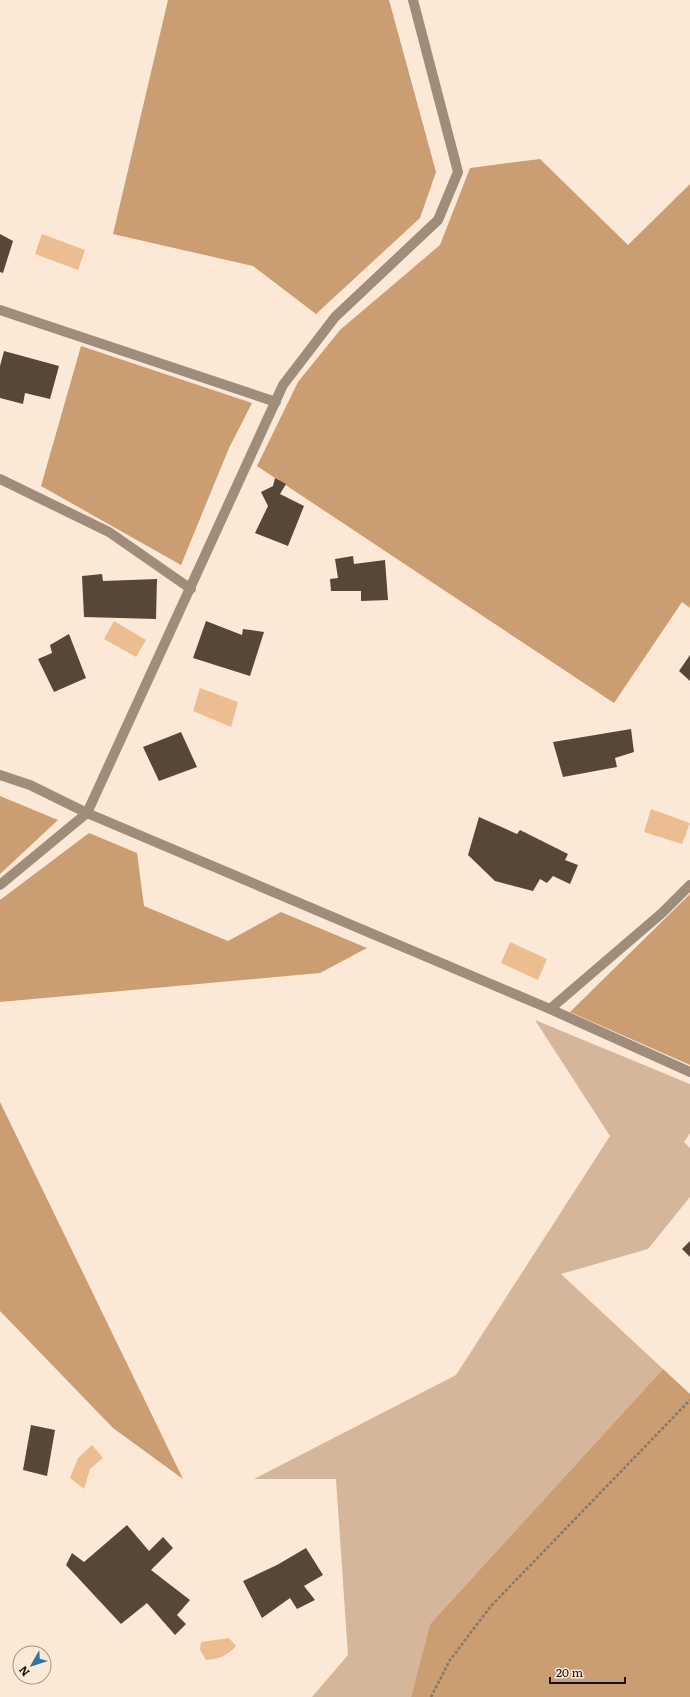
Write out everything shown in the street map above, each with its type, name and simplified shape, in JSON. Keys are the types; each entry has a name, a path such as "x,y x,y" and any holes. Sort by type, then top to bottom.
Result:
{"street":[{"path":"0,885 87,813 283,386 335,317 438,220 458,172 413,0"},
{"path":"0,310 276,402"},
{"path":"0,479 109,532 191,589"},
{"path":"0,775 30,785 87,813 550,1009 690,1072"},
{"path":"550,1009 662,913 690,885"}],"path":[{"path":"431,1697 450,1660 491,1606 690,1400"}],"shaded area":[{"path":"168,0 389,0 436,172 420,218 316,314 253,266 113,234"},
{"path":"540,159 628,245 690,184 690,608 682,602 614,703 257,466 298,382 340,330 440,245 470,168"},
{"path":"42,234 85,250 78,270 35,254"},
{"path":"81,346 252,403 229,448 181,565 41,486"},
{"path":"114,621 146,640 136,657 104,639"},
{"path":"200,688 238,702 231,727 193,711"},
{"path":"0,796 58,820 0,874"},
{"path":"651,809 690,823 682,844 644,832"},
{"path":"89,833 137,853 144,906 228,941 281,912 367,948 320,973 0,1002 0,900"},
{"path":"690,894 690,1065 570,1012"},
{"path":"510,942 547,959 538,980 501,963"},
{"path":"535,1020 690,1084 690,1133 684,1142 690,1148 690,1197 648,1249 561,1274 663,1369 430,1624 411,1697 312,1697 348,1655 336,1479 254,1479 456,1375 610,1136"},
{"path":"0,1102 183,1479 113,1428 0,1311"},
{"path":"663,1369 690,1394 690,1697 411,1697 430,1624"},
{"path":"92,1445 103,1458 90,1469 84,1489 70,1478 78,1458"},
{"path":"229,1638 236,1646 233,1649 215,1659 206,1660 200,1650 201,1642"}],"building":[{"path":"0,234 13,241 3,273 0,272"},
{"path":"4,351 59,366 50,399 25,393 23,404 0,398 0,366"},
{"path":"275,478 286,484 280,494 304,506 288,546 255,533 268,506 261,492 273,486"},
{"path":"353,556 354,564 385,560 388,600 361,601 361,591 331,591 330,579 338,578 335,559"},
{"path":"102,574 103,581 157,579 156,619 84,617 82,576"},
{"path":"206,621 242,635 243,629 264,632 250,676 193,658"},
{"path":"69,634 86,678 54,692 38,659 52,653 50,645"},
{"path":"690,655 690,681 679,671"},
{"path":"631,729 634,752 615,758 617,767 563,777 553,742"},
{"path":"181,732 197,767 159,781 143,747"},
{"path":"479,817 517,834 520,830 568,854 565,860 578,865 570,884 553,876 547,883 540,879 533,891 495,881 468,855"},
{"path":"690,1241 690,1257 682,1249"},
{"path":"31,1425 55,1430 47,1476 23,1470"},
{"path":"127,1525 149,1551 163,1537 173,1548 151,1570 190,1600 177,1615 186,1624 175,1635 147,1603 121,1624 66,1565 72,1553 84,1562"},
{"path":"306,1548 323,1575 304,1586 315,1600 297,1609 290,1598 262,1618 243,1581 277,1565"}]}
